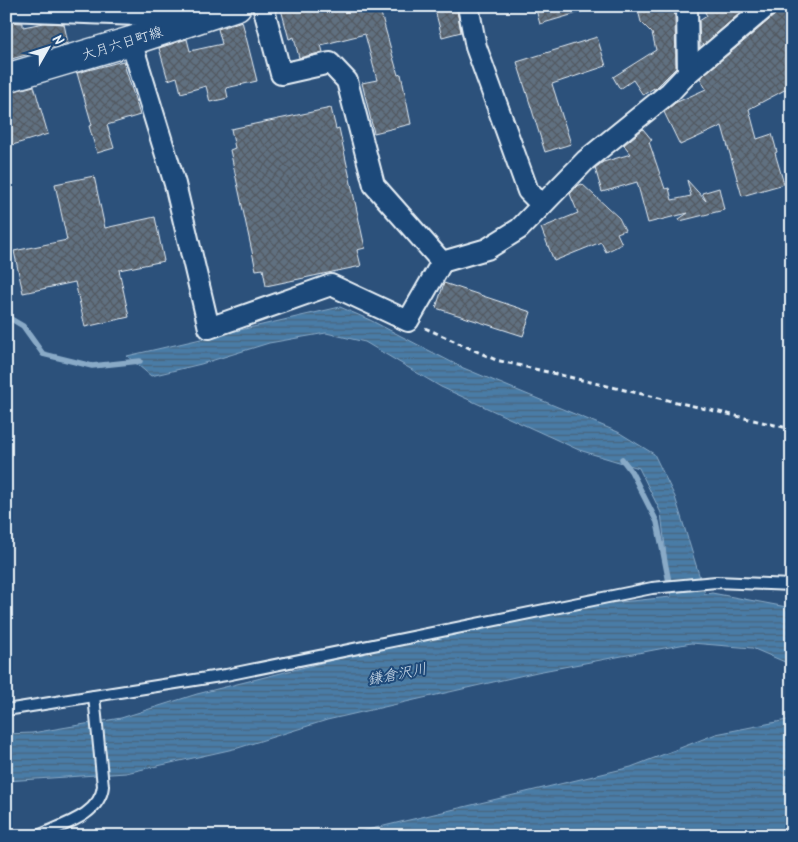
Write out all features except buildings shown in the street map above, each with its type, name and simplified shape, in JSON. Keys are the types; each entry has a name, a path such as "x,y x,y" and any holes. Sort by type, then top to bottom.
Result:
{"main road":[{"name":"大月六日町線","path":"6,78 230,8"}],"street":[{"path":"262,6 281,74 330,63 347,81 374,185 442,262"},
{"path":"468,6 476,47 528,191 542,205"},
{"path":"687,6 688,73"},
{"path":"131,40 175,184 209,328 331,285 408,321 442,262 487,249 519,229 586,160 670,92 688,73 767,6"},
{"path":"6,10 138,14 230,8"}],"lane":[{"path":"6,710 226,675 657,587 716,582 792,586"},
{"path":"38,836 83,816 95,806 102,795 103,786 94,696"}],"path":[{"path":"408,321 496,360 792,429"}],"water":[{"name":"鎌倉沢川","path":"340,307 370,320 461,367 618,432 654,454 675,497 705,594 712,593 792,608 792,665 752,648 691,643 537,672 327,720 238,748 126,773 6,781 6,734 32,733 121,718 197,694 357,654 499,614 671,597 661,513 639,468 579,450 441,387 365,342 326,333 269,343 201,364 151,376 127,356"},
{"path":"792,719 792,836 342,836 631,767 716,734"}],"waterway":[{"path":"6,316 23,326 43,354 92,366 140,361"},
{"path":"622,459 631,471 657,522 670,587"}]}
